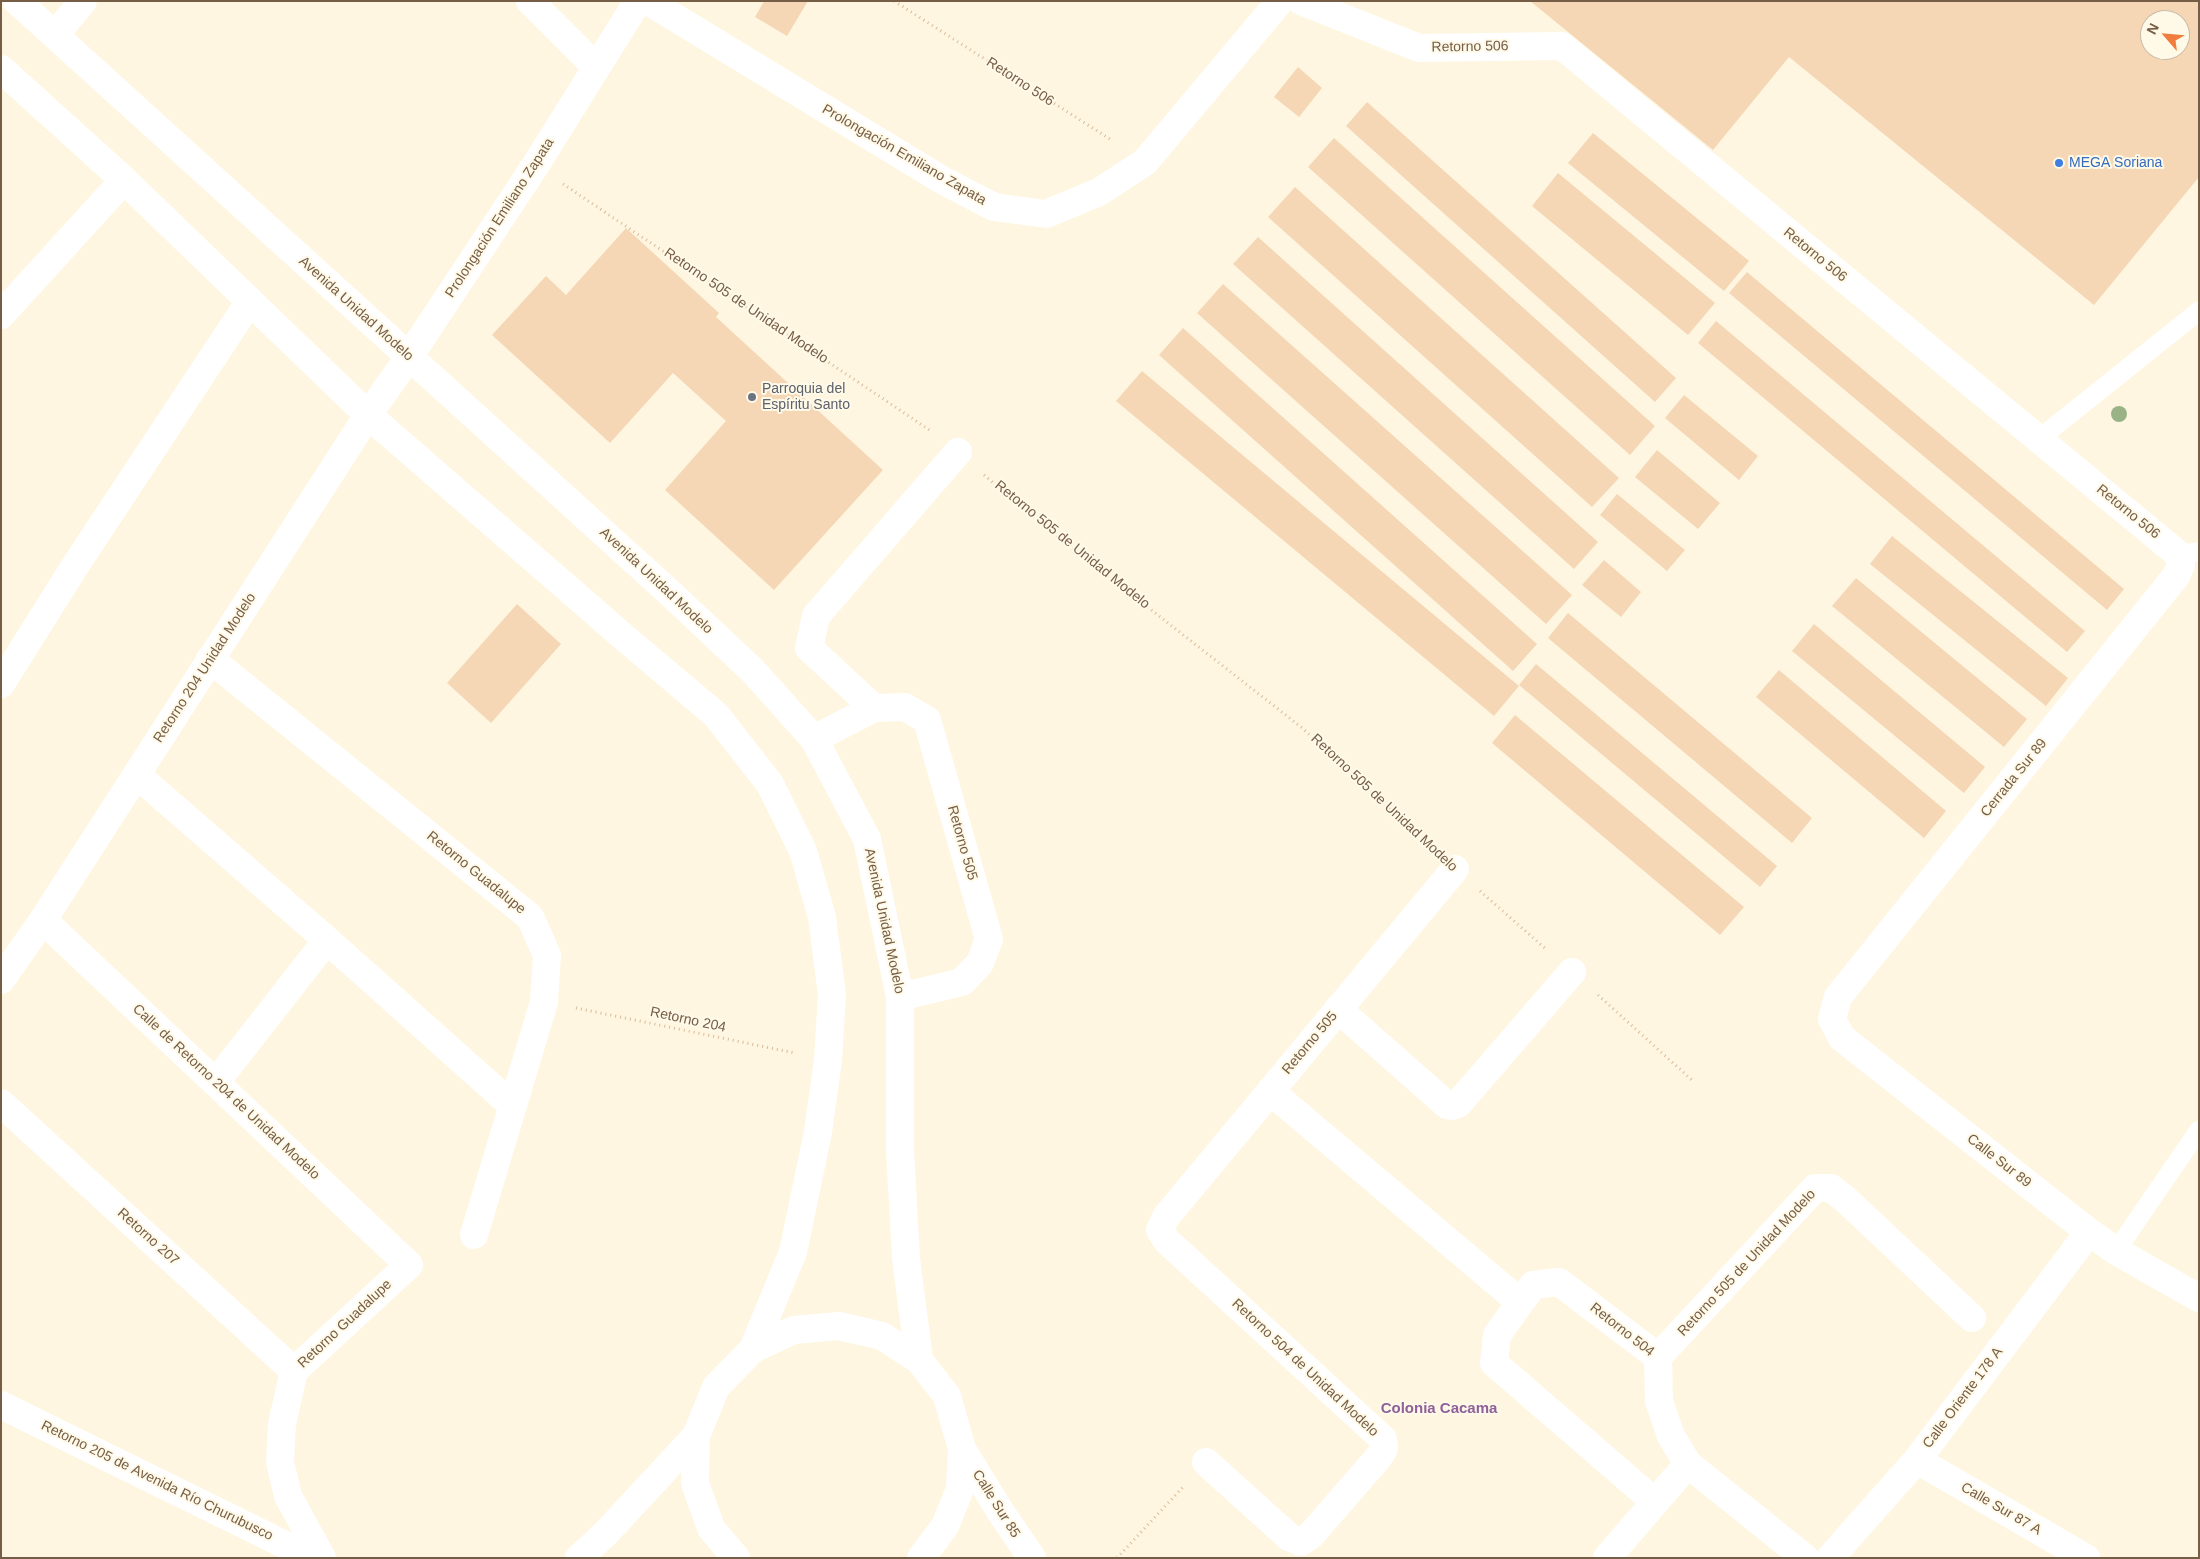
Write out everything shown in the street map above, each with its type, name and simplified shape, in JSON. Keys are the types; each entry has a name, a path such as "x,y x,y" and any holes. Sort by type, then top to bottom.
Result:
{"street":[{"name":"Avenida Unidad Modelo","path":"18,1 747,665 814,739 867,840 900,997 900,1160 906,1258 919,1360"},
{"path":"55,35 83,1"},
{"path":"530,1 596,67"},
{"name":"Prolongación Emiliano Zapata","path":"410,357 535,166 638,1"},
{"name":"Prolongación Emiliano Zapata","path":"648,1 942,180 994,207 1046,214 1099,192 1145,162 1280,1"},
{"name":"Retorno 506","path":"1301,1 1419,48 1562,46 2039,438 2189,553"},
{"path":"1,69 124,180 368,415 716,715 770,784 803,851 822,917 832,995 828,1060 818,1132 793,1252 753,1349"},
{"path":"1,315 124,180"},
{"path":"1,684 75,566 250,301"},
{"name":"Retorno 204 Unidad Modelo","path":"1,980 9,950 43,920 368,415 410,357"},
{"path":"874,708 809,648 816,616 958,452"},
{"name":"Cerrada Sur 89","path":"1838,998 2176,576 2189,553"},
{"name":"Retorno Guadalupe","path":"210,659 530,917 547,955 544,1002 474,1235"},
{"name":"Retorno 505","path":"814,739 874,708 905,707 927,720 989,939 980,963 962,982 900,997"},
{"path":"136,775 327,940 513,1106"},
{"name":"Retorno 505","path":"1166,1217 1455,869"},
{"name":"Calle de Retorno 204 de Unidad Modelo","path":"43,920 409,1265"},
{"path":"216,1082 327,940"},
{"path":"1338,1009 1446,1105 1452,1106 1458,1104 1572,972"},
{"name":"Calle Sur 89","path":"1838,998 1832,1019 1842,1038 2089,1232 2116,1250 2199,1298"},
{"path":"1270,1091 1520,1302"},
{"name":"Retorno 207","path":"1,1103 294,1371"},
{"name":"Retorno 505 de Unidad Modelo","path":"1658,1357 1815,1188 1831,1188 1845,1199 1972,1318"},
{"name":"Retorno 504 de Unidad Modelo","path":"1166,1217 1160,1230 1167,1241 1383,1439 1384,1448 1378,1458 1311,1535 1301,1542 1289,1537 1206,1462"},
{"name":"Calle Oriente 178 A","path":"1830,1558 1917,1460 2089,1232"},
{"name":"Retorno Guadalupe","path":"322,1558 288,1496 280,1462 282,1424 294,1371 409,1265"},
{"name":"Retorno 504","path":"1655,1502 1494,1362 1496,1335 1533,1285 1559,1282 1658,1357 1659,1401 1671,1436 1688,1464 1805,1558"},
{"path":"736,1558 712,1528 695,1483 696,1436 716,1386 753,1349 794,1330 839,1326 882,1336 919,1360 947,1396 962,1449 960,1489 945,1526 921,1558"},
{"name":"Retorno 205 de Avenida Río Churubusco","path":"1,1405 312,1558"},
{"path":"579,1558 606,1533 696,1436"},
{"name":"Calle Sur 85","path":"962,1449 1000,1511 1032,1558"},
{"name":"Calle Sur 87 A","path":"1917,1460 2086,1558"},
{"path":"1607,1558 1688,1464"}],"lane":[{"path":"2039,438 2199,311"},
{"path":"2116,1250 2199,1130"}],"path":[{"name":"Retorno 506","path":"894,1 1145,162"},
{"name":"Retorno 505 de Unidad Modelo","path":"535,166 925,426 958,452 1058,537 1301,727 1455,869 1693,1081"},
{"name":"Retorno 204","path":"544,1002 828,1060"},
{"path":"1117,1558 1206,1462"}],"building":[{"path":"764,1 808,1 787,36 755,17"},
{"name":"MEGA Soriana","path":"1530,1 2199,1 2199,177 2094,305 1789,57 1713,150"},
{"path":"1298,67 1322,88 1299,117 1274,97"},
{"path":"1367,102 1676,378 1655,402 1346,126"},
{"path":"1593,133 1749,261 1724,291 1568,163"},
{"path":"1334,138 1655,426 1630,455 1308,167"},
{"path":"1558,173 1715,303 1688,335 1532,206"},
{"path":"1295,187 1619,478 1592,507 1268,217"},
{"name":"Parroquia del Espíritu Santo","path":"626,228 719,313 716,317 883,470 774,590 665,490 726,421 673,373 610,443 492,335 546,276 566,295"},
{"path":"1258,237 1598,542 1574,569 1233,264"},
{"path":"1747,272 2124,589 2107,610 1729,293"},
{"path":"1223,284 1572,595 1546,624 1197,313"},
{"path":"1716,321 2085,631 2067,652 1698,343"},
{"path":"1183,328 1537,644 1513,671 1159,355"},
{"path":"1142,371 1519,686 1494,716 1116,401"},
{"path":"1684,395 1758,456 1739,480 1665,418"},
{"path":"1657,450 1720,503 1698,529 1635,477"},
{"path":"1617,494 1685,550 1667,571 1600,515"},
{"path":"1892,536 2068,678 2046,706 1870,564"},
{"path":"1604,560 1641,592 1621,617 1582,585"},
{"path":"1856,578 2027,719 2004,747 1832,606"},
{"path":"517,604 561,644 491,723 447,683"},
{"path":"1568,613 1812,818 1792,843 1548,638"},
{"path":"1814,624 1985,767 1964,793 1792,651"},
{"path":"1536,664 1777,866 1760,887 1519,685"},
{"path":"1779,670 1946,811 1924,838 1756,697"},
{"path":"1515,715 1744,907 1720,935 1492,743"}],"place":[{"name":"MEGA Soriana","path":"2059,163"},
{"name":"Parroquia del Espíritu Santo","path":"752,397"}],"district":[{"name":"Colonia Cacama","path":"1439,1409"}]}
